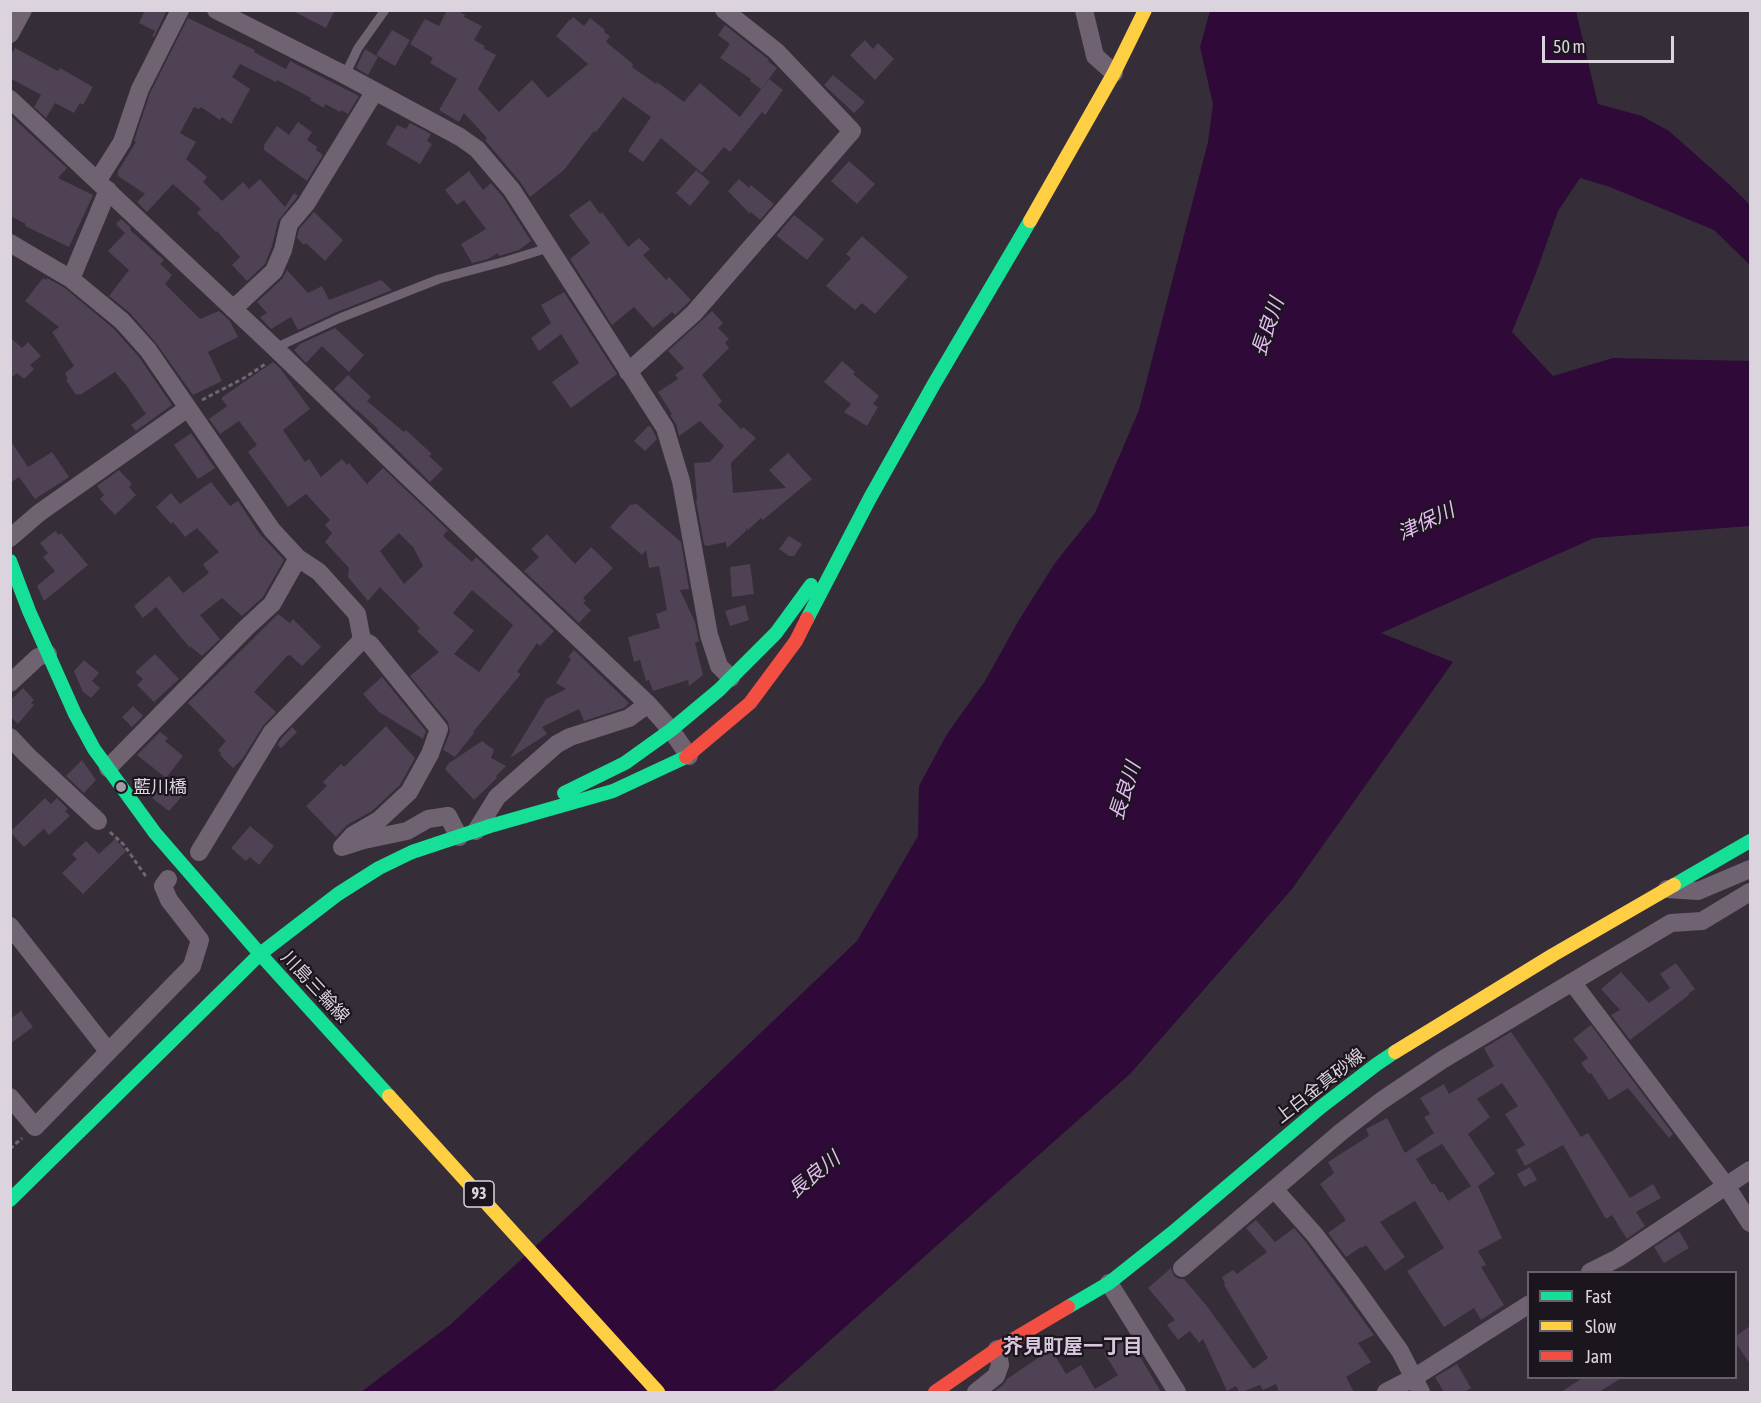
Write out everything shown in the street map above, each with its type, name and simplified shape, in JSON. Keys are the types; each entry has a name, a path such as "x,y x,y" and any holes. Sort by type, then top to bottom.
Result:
{"street":[{"path":"10,34 23,10"},
{"path":"71,279 103,185 122,142 140,89 180,10"},
{"path":"216,10 345,75 460,137 477,149 512,190 665,428 681,481 709,635 719,666 731,678"},
{"path":"628,372 694,313 852,131 776,51 724,10"},
{"path":"1084,10 1095,56 1114,73"},
{"path":"10,1200 260,954 338,894 379,868 412,852 613,791 689,756 750,703 796,641 870,498 928,394 1069,154 1114,73 1145,10"},
{"path":"233,309 274,271 283,250 289,224 306,204 375,91"},
{"path":"10,99 648,704 671,730 689,756"},
{"path":"10,243 71,279 123,321 148,350 272,530 298,558 319,572 357,614 362,640 370,645 439,729 430,754 409,792 379,820 353,835 342,847 407,831 428,819 448,816 475,831"},
{"path":"10,538 39,513 188,408"},
{"path":"475,831 552,799 625,763 671,730 719,690 776,633 828,562 870,498"},
{"path":"108,768 272,604 298,558"},
{"name":"川島三輪線","path":"10,561 75,714 94,749 155,833 260,954 658,1392"},
{"path":"199,852 272,732 362,640"},
{"path":"10,683 38,657 48,654"},
{"path":"475,831 497,797 557,744 570,737 629,718 648,704"},
{"path":"10,737 98,820"},
{"name":"上白金真砂線","path":"935,1392 997,1349 1109,1283 1321,1107 1377,1064 1543,961 1750,841"},
{"path":"1667,889 1698,891 1750,869"},
{"path":"10,1097 35,1126 192,966 200,940 169,900 165,882"},
{"path":"1182,1268 1341,1132 1442,1060 1671,923 1702,921 1750,892"},
{"path":"10,927 108,1051"},
{"path":"1572,982 1727,1187 1750,1223"},
{"path":"1592,1271 1618,1257 1750,1170"},
{"path":"1274,1189 1315,1235 1352,1284 1400,1351 1418,1385"},
{"path":"1109,1283 1177,1392"},
{"path":"1386,1392 1418,1385 1527,1306"},
{"path":"976,1392 996,1376 1000,1365 997,1349"}],"lane":[{"path":"345,75 358,48 385,10"},
{"path":"278,351 340,318 439,279 548,248"}],"path":[{"path":"188,408 244,378 278,351"},
{"path":"98,820 124,845 151,884 165,882"}],"water":[{"path":"1210,11 1576,11 1598,104 1642,116 1669,131 1750,205 1750,265 1714,230 1610,187 1580,178 1558,211 1512,332 1553,376 1613,358 1750,361 1750,526 1594,538 1381,633 1453,662 1292,889 1130,1074 772,1392 361,1392 450,1325 578,1207 857,941 918,836 919,786 947,734 985,681 1019,620 1055,563 1095,513 1139,410 1208,142 1213,104 1200,47"}],"building":[{"path":"145,10 167,10 154,37 152,36 155,31 139,23"},
{"path":"291,10 335,10 326,28"},
{"path":"447,10 457,10 465,15 464,17 482,26 474,40 496,55 478,89 499,112 532,80 548,98 588,64 556,36 573,17 584,26 590,18 605,30 604,32 610,36 606,42 633,64 632,67 684,102 700,83 740,117 769,79 783,90 765,115 762,112 730,152 724,147 702,173 661,138 643,162 628,151 651,117 623,97 564,170 530,197 485,140 487,138 464,113 459,122 439,110 457,79 430,63 433,58 410,44 425,19 439,26"},
{"path":"188,18 255,50 254,52 286,69 290,61 359,96 348,114 325,104 324,108 310,100 311,98 277,80 276,82 240,64 232,77 250,89 231,124 222,117 220,120 201,107 199,109 194,107 180,133 196,142 186,159 207,177 203,182 222,201 243,182 249,189 260,179 285,207 294,193 298,196 278,221 265,264 247,281 232,265 240,257 197,213 201,209 173,184 147,212 137,202 145,194 118,176 118,171 136,142 134,141 150,93"},
{"path":"725,25 777,68 761,89 750,81 751,79 720,58 730,44 718,35"},
{"path":"392,30 410,40 395,66 376,55"},
{"path":"865,40 873,49 878,43 894,59 875,80 850,55"},
{"path":"15,48 58,71 60,68 93,87 83,105 80,103 74,113 55,103 46,118 34,107 41,95 10,78 10,56"},
{"path":"365,49 378,57 368,75 356,68"},
{"path":"833,75 865,102 854,113 824,85"},
{"path":"10,115 67,168 58,178 93,195 69,247 25,226 26,224 10,216"},
{"path":"298,122 312,132 307,140 323,155 307,181 264,150 264,145 277,126 289,135"},
{"path":"410,123 431,134 427,141 432,144 420,164 386,144 397,125 406,129"},
{"path":"849,161 875,184 857,204 831,181"},
{"path":"696,170 710,182 690,206 676,193"},
{"path":"469,171 483,190 491,183 503,197 531,241 519,250 499,256 498,253 488,259 472,263 461,244 486,229 464,200 457,205 445,190"},
{"path":"739,179 749,188 751,185 774,204 760,220 751,212 750,214 728,191"},
{"path":"590,200 628,247 639,238 650,249 643,255 666,280 669,277 691,300 675,315 672,312 653,328 634,307 612,325 570,259 590,243 569,215"},
{"path":"314,212 343,240 325,261 306,243 304,245 297,238 299,229"},
{"path":"794,215 824,239 807,260 777,236"},
{"path":"121,219 164,260 160,264 172,275 165,284 200,319 219,311 230,321 238,337 208,352 222,381 193,395 156,343 130,313 109,296 129,270 108,251 125,233 116,224"},
{"path":"862,236 908,277 875,314 862,303 855,310 826,286 851,258 846,254"},
{"path":"287,270 308,293 322,286 329,300 381,280 392,290 298,330 291,317 271,329 260,317 267,313 257,302 282,279"},
{"path":"43,278 65,288 114,329 139,357 172,405 136,431 131,425 146,414 115,372 80,395 76,395 66,380 68,379 65,373 74,366 52,332 59,327 25,301"},
{"path":"564,292 617,374 571,408 552,382 579,363 561,334 539,351 531,338 551,323 541,305"},
{"path":"712,311 723,323 718,328 729,339 725,343 729,348 702,375 722,401 718,405 741,429 743,427 756,438 731,463 733,493 786,488 769,470 788,453 812,479 763,520 761,518 748,530 746,528 746,531 727,548 726,542 706,546 704,544 696,501 694,463 710,462 724,446 700,421 679,436 676,424 670,415 672,414 658,392 678,379 675,375 684,368 668,351"},
{"path":"335,328 364,355 349,372 322,346 306,363 294,350 300,344"},
{"path":"10,337 22,348 28,342 41,356 30,365 34,369 24,379 17,373 10,379"},
{"path":"842,361 855,372 853,374 879,396 873,404 878,407 867,426 844,412 851,404 824,382"},
{"path":"273,362 310,409 283,430 305,462 309,459 321,477 342,459 347,465 349,463 367,484 383,468 448,530 443,536 472,562 476,557 554,631 540,646 537,643 517,672 521,674 455,757 443,750 450,732 448,722 410,676 439,652 417,631 420,628 380,587 368,601 348,577 349,568 325,542 332,533 325,525 330,520 306,494 288,507 248,452 257,445 239,421 220,434 209,419 227,406 221,398","holes":["399,533 413,547 423,566 404,584 380,551","472,590 513,625 479,672 454,654 474,631 453,613"]},
{"path":"348,375 371,397 367,401 404,432 406,430 432,454 429,456 443,469 430,482 378,429 334,389"},
{"path":"648,426 651,427 657,439 645,451 634,441"},
{"path":"191,433 215,468 198,479 174,445"},
{"path":"10,440 28,467 52,452 69,477 35,499 19,477 10,483"},
{"path":"119,470 132,484 129,487 136,495 115,515 100,499 104,495 97,486"},
{"path":"211,482 230,506 238,501 259,533 284,560 263,597 242,616 222,598 200,615 220,639 202,656 190,648 156,607 143,618 134,606 169,576 183,593 209,573 203,564 219,552 197,528 185,537 156,507 171,493 180,504"},
{"path":"637,504 681,542 689,589 680,590 695,622 699,641 695,643 703,675 689,686 688,680 653,691 649,680 646,681 640,660 634,662 628,637 660,628 656,614 667,610 659,566 649,568 646,550 642,555 610,527 630,505"},
{"path":"55,531 59,535 61,533 88,565 44,601 37,586 55,571 43,557 48,553 40,543"},
{"path":"547,534 575,564 591,547 613,568 583,598 586,601 583,603 591,610 579,623 524,571 539,557 531,549"},
{"path":"789,536 802,544 794,556 789,556 779,549"},
{"path":"750,564 754,594 732,597 730,567"},
{"path":"745,605 749,620 730,626 725,611"},
{"path":"278,614 290,623 293,619 321,647 302,666 290,655 287,656 254,692 276,712 263,726 243,758 233,768 218,750 226,741 188,703"},
{"path":"574,650 629,703 624,708 584,721 579,709 542,727 547,734 510,758 546,699 566,689 556,683 571,659 568,657"},
{"path":"155,654 179,679 154,702 137,685 143,679 135,672"},
{"path":"84,660 99,673 92,681 100,688 91,698 83,692 74,671"},
{"path":"382,677 426,731 423,739 379,712 363,694"},
{"path":"23,688 34,700 31,703 34,705 18,724 10,716 10,701"},
{"path":"133,706 143,716 132,727 122,717"},
{"path":"386,726 415,758 400,785 372,811 347,825 336,837 306,806 327,786 323,782 341,764 344,767"},
{"path":"292,727 297,732 281,748 278,745 273,752 281,739"},
{"path":"160,732 168,738 165,741 183,756 166,778 137,755"},
{"path":"482,741 494,750 491,758 506,766 474,800 445,769 449,763"},
{"path":"82,760 96,780 84,793 66,776"},
{"path":"168,778 186,792 169,811 152,798"},
{"path":"45,798 51,804 57,798 68,809 65,811 70,816 49,835 44,829 24,847 10,832"},
{"path":"250,826 274,846 259,865 250,857 246,861 231,848"},
{"path":"115,839 126,851 83,894 62,873 77,859 72,854 86,841 99,854"},
{"path":"1676,963 1695,989 1630,1040 1611,1015 1620,1010 1601,989 1621,972 1649,1003 1670,988 1660,974"},
{"path":"21,1011 33,1027 10,1044 10,1019"},
{"path":"1591,1025 1673,1134 1669,1138 1628,1088 1609,1100 1591,1073 1589,1074 1581,1063 1588,1058 1573,1039"},
{"path":"1511,1032 1581,1137 1588,1133 1630,1198 1653,1184 1661,1198 1636,1212 1645,1226 1627,1239 1612,1215 1606,1219 1563,1145 1525,1166 1516,1150 1525,1145 1505,1114 1518,1106 1502,1083 1477,1099 1490,1117 1468,1134 1495,1174 1478,1186 1502,1238 1478,1251 1486,1265 1481,1267 1504,1305 1481,1320 1474,1308 1444,1327 1407,1271 1444,1248 1415,1201 1380,1222 1405,1257 1385,1271 1366,1245 1346,1257 1328,1233 1346,1220 1320,1184 1334,1173 1328,1162 1369,1136 1366,1129 1387,1118 1405,1153 1434,1133 1424,1117 1430,1114 1420,1098 1444,1084 1449,1094 1494,1066 1484,1048","holes":["1442,1144 1471,1186 1448,1201 1442,1191 1440,1193 1434,1183 1432,1185 1416,1159"]},
{"path":"1530,1167 1537,1180 1524,1187 1517,1174"},
{"path":"1256,1220 1275,1242 1294,1228 1374,1335 1358,1343 1371,1362 1346,1377 1354,1392 1279,1392 1276,1384 1263,1390 1260,1385 1242,1392 1239,1392 1236,1386 1227,1391 1203,1339 1199,1343 1190,1331 1178,1340 1167,1325 1175,1320 1148,1288 1171,1268 1174,1276 1184,1279 1206,1305 1253,1369 1268,1358 1224,1285 1222,1277 1233,1270 1237,1274 1267,1252 1246,1228"},
{"path":"1679,1231 1689,1248 1664,1263 1654,1247"},
{"path":"1750,1326 1750,1364 1737,1344 1737,1335"},
{"path":"1129,1338 1161,1392 993,1392 1007,1379 1051,1349 1066,1374 1081,1365 1095,1389 1118,1375 1104,1353"},
{"path":"1457,1364 1471,1388 1464,1392 1444,1392 1435,1377"},
{"path":"1581,1379 1620,1379 1599,1392 1561,1392"}],"traffic: fast":[{"path":"807,619 870,498 1030,221"},
{"path":"10,561 29,611 75,714 94,749 155,833 260,954 389,1096"},
{"path":"564,793 625,763 671,730 719,690 776,633 811,585"},
{"path":"10,1200 260,954 338,894 379,868 412,852 490,826 613,791 686,757"},
{"path":"1674,885 1750,841"},
{"path":"1068,1307 1109,1283 1321,1107 1395,1052"}],"traffic: slow":[{"path":"1030,221 1114,73 1145,10"},
{"path":"1395,1052 1553,955 1674,885"},
{"path":"389,1096 658,1392"}],"traffic: jam":[{"path":"686,757 750,703 796,641 807,619"},
{"path":"935,1392 997,1349 1068,1307"}],"place":[{"name":"藍川橋","path":"121,787"}],"district":[{"name":"芥見町屋一丁目","path":"1073,1347"}],"water label":[{"name":"長良川","path":"1268,327"},
{"name":"津保川","path":"1426,522"},
{"name":"長良川","path":"1125,791"},
{"name":"長良川","path":"814,1175"}]}
